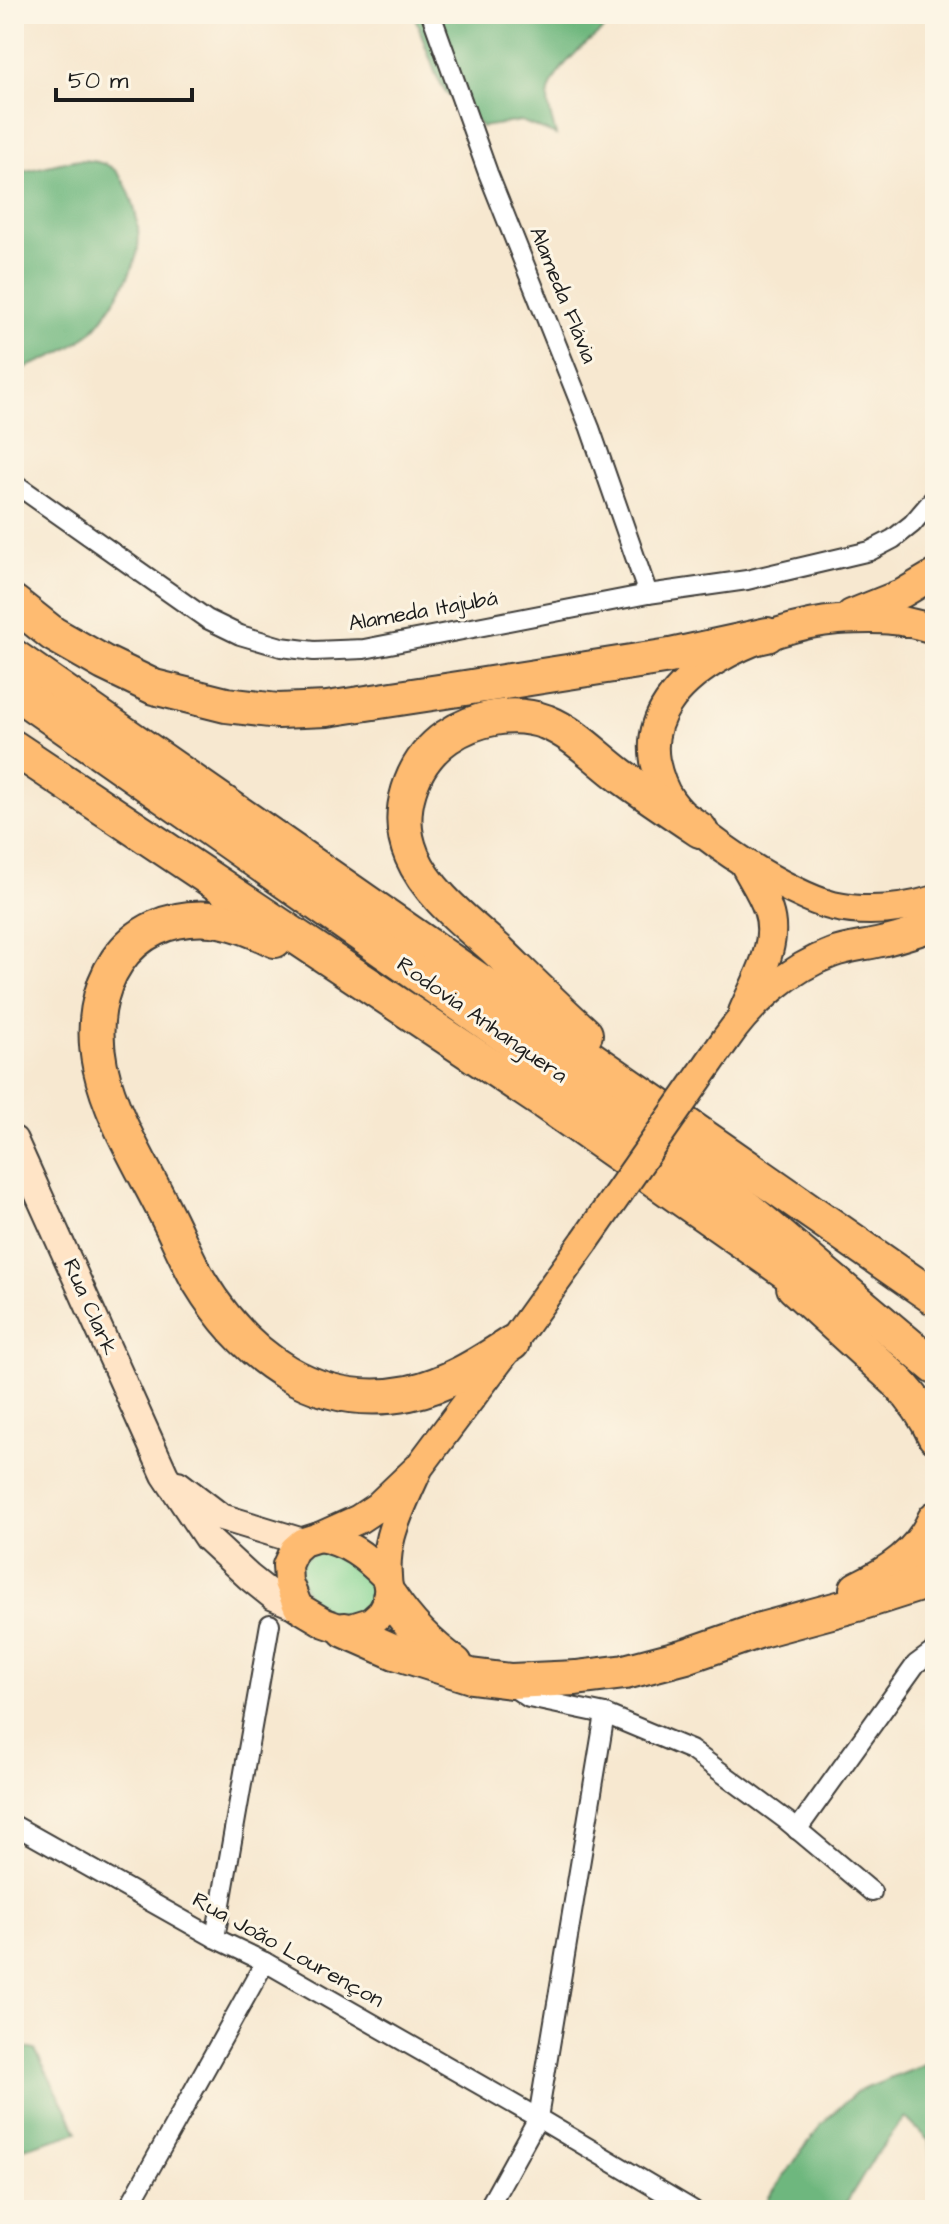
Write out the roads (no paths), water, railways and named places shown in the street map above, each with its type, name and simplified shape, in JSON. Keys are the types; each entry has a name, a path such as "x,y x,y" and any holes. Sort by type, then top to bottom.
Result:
{"highway":[{"path":"14,603 53,634 154,687 226,705 278,711 327,709 465,688 670,656 767,635"},
{"name":"Rodovia Anhanguera","path":"14,657 935,1298"},
{"name":"Rodovia Anhanguera","path":"14,691 698,1171 737,1200 935,1369"},
{"path":"700,830 562,731 533,718 512,717 491,718 472,724 454,732 435,747 411,783 405,820 412,858 436,892 578,1027 708,1141"},
{"path":"14,748 544,1102 816,1293 935,1369"},
{"path":"361,982 266,935 228,921 179,920 147,932 124,951 112,967 100,996 96,1018 100,1064 119,1121 200,1281 243,1338 276,1367 328,1391 366,1397 384,1396 410,1393 449,1380 512,1343"},
{"path":"736,1237 897,1381 926,1416 935,1436"},
{"path":"761,1630 876,1580 917,1549 935,1519"},
{"path":"345,1630 395,1652 471,1676 511,1681 576,1678 625,1672 686,1656 761,1630 935,1579"},
{"path":"387,1587 416,1632 471,1676"}],"main road":[{"path":"935,574 903,593 836,620 767,635 704,666 668,703 655,734 655,760 661,783 672,802 700,830 743,862 789,889 831,906 868,911 906,908 935,900"},
{"path":"836,620 894,620 935,629"},
{"path":"419,1467 387,1546 387,1587 382,1612 371,1622 345,1630 325,1623 298,1607 288,1582 287,1565 294,1550 359,1519 377,1507 419,1467 512,1343 733,1029 768,953 772,930 768,908 743,862"},
{"path":"733,1029 786,979 816,960 935,926"},
{"path":"311,1540 333,1539 351,1547 370,1561 387,1587"}],"street":[{"name":"Alameda Flávia","path":"431,14 488,173 590,428 648,594"},
{"name":"Alameda Itajubá","path":"14,483 207,619 240,635 281,647 314,651 364,649 648,594 747,580 870,551 912,524 935,497"},
{"name":"Rua Clark","path":"14,1140 165,1475 207,1538 274,1597 298,1607"},
{"name":"Rua Clark","path":"165,1475 221,1517 311,1540"},
{"path":"215,1938 270,1624"},
{"path":"797,1830 916,1664 935,1650"},
{"path":"511,1681 514,1688 529,1698 605,1714 691,1750 797,1830 872,1892"},
{"path":"487,2210 538,2118 605,1714"},
{"name":"Rua João Lourençon","path":"14,1825 215,1938 265,1962 693,2210"},
{"path":"127,2210 265,1962"}]}
